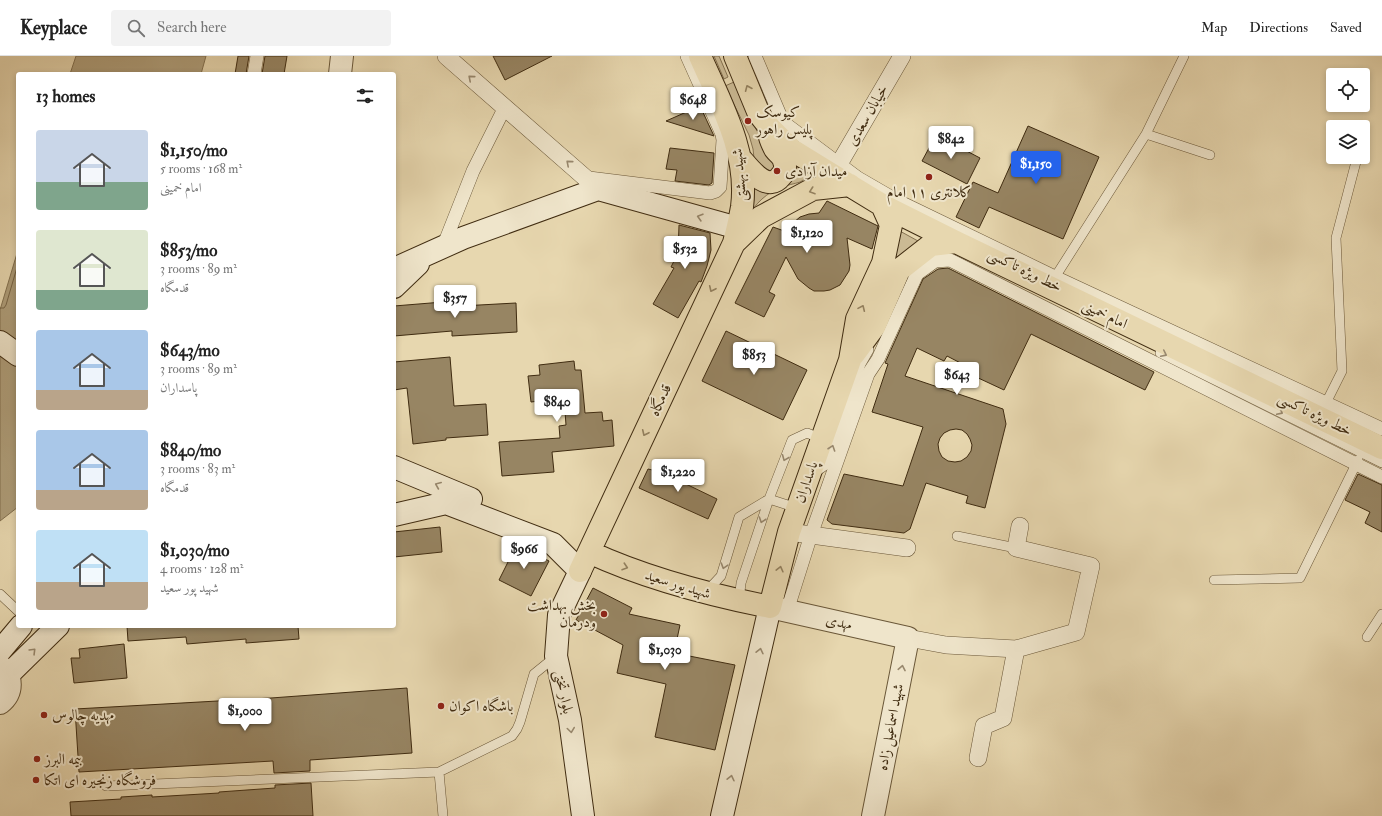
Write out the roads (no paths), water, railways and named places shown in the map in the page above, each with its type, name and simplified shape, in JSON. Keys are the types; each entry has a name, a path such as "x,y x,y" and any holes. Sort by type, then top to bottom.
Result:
{"main road":[{"path":"340,72 342,56"},
{"name":"شهید بهشتی","path":"700,56 727,118 740,158 742,206 736,235"},
{"path":"735,56 775,149 782,156 784,161 784,172 772,182 762,181 740,158"},
{"path":"759,114 771,130 792,150 835,169"},
{"name":"امام خمینی","path":"835,169 850,185 882,205 956,242 1052,282 1322,410 1370,447"},
{"path":"396,268 592,183 736,235 762,217 813,189 850,185"},
{"path":"850,360 858,319 883,264 890,225 882,205"},
{"name":"قدمگاه","path":"584,562 736,235"},
{"path":"850,360 874,326 899,270 931,245 956,242"},
{"path":"396,285 436,250"},
{"path":"0,342 16,354"},
{"name":"پاسداران","path":"778,609 789,532 850,360"},
{"path":"396,468 489,507 584,562"},
{"path":"396,515 446,503 552,544 584,562"},
{"name":"شهید پور سعید","path":"584,562 611,562 705,593 778,609"},
{"name":"بلوار تختی","path":"583,816 570,720 556,656 559,615 584,562"},
{"path":"722,816 778,609"},
{"name":"مهدی","path":"778,609 908,638"},
{"path":"0,651 19,628"},
{"path":"0,704 10,690 10,682 4,670 56,628"},
{"name":"شهید اسماعیل زاده","path":"873,816 908,638"}],"street":[{"path":"254,72 257,56"},
{"path":"446,56 592,183 710,193 716,191 720,187 723,140 722,134 687,56"},
{"path":"754,56 783,122 835,169 858,178 896,200 1052,282"},
{"name":"خیابان سعدی","path":"835,169 902,56"},
{"path":"436,250 505,107"},
{"path":"778,609 811,535 868,374 878,359 917,274 935,262 950,260 1370,447 1382,477"},
{"path":"908,638 946,646 1016,649 1076,632 1091,566 1016,548 1020,526"},
{"path":"789,532 907,548"},
{"path":"978,758 984,726 1003,718 1016,649"}],"lane":[{"path":"1052,282 1146,134 1184,56"},
{"path":"1146,134 1210,155"},
{"path":"1322,410 1342,371 1336,238 1355,164"},
{"name":"خط ویژه تاکسی","path":"808,477 826,464 861,364 879,333 903,276 934,252 954,250 1004,275"},
{"name":"خط ویژه تاکسی","path":"1154,350 1370,447 1382,463"},
{"path":"739,601 741,583 769,499 792,440 807,433 817,437 820,443"},
{"path":"1214,580 1300,578 1370,447"},
{"path":"705,593 721,576 739,517 769,499 797,508"},
{"path":"957,536 1016,548"},
{"path":"0,594 16,609"},
{"path":"1367,637 1382,614"},
{"path":"106,786 439,772 512,736 517,729 534,674 556,656"},
{"path":"439,772 443,816"}],"water":[{"path":"76,56 206,56 202,72 71,72"},
{"path":"16,257 16,509 0,521 0,310"}],"place":[{"name":"کیوسک پلیس راهور","path":"748,121"},
{"name":"میدان آزادی","path":"777,171"},
{"name":"کلانتری ۱۱ امام","path":"929,177"},
{"name":"بخش بهداشت ودرمان","path":"604,614"},
{"name":"باشگاه اکوان","path":"441,706"},
{"name":"مهدیه چالوس","path":"44,715"},
{"name":"بیمه البرز","path":"37,759"},
{"name":"فروشگاه زنجیره ای اتکا","path":"36,780"}]}
